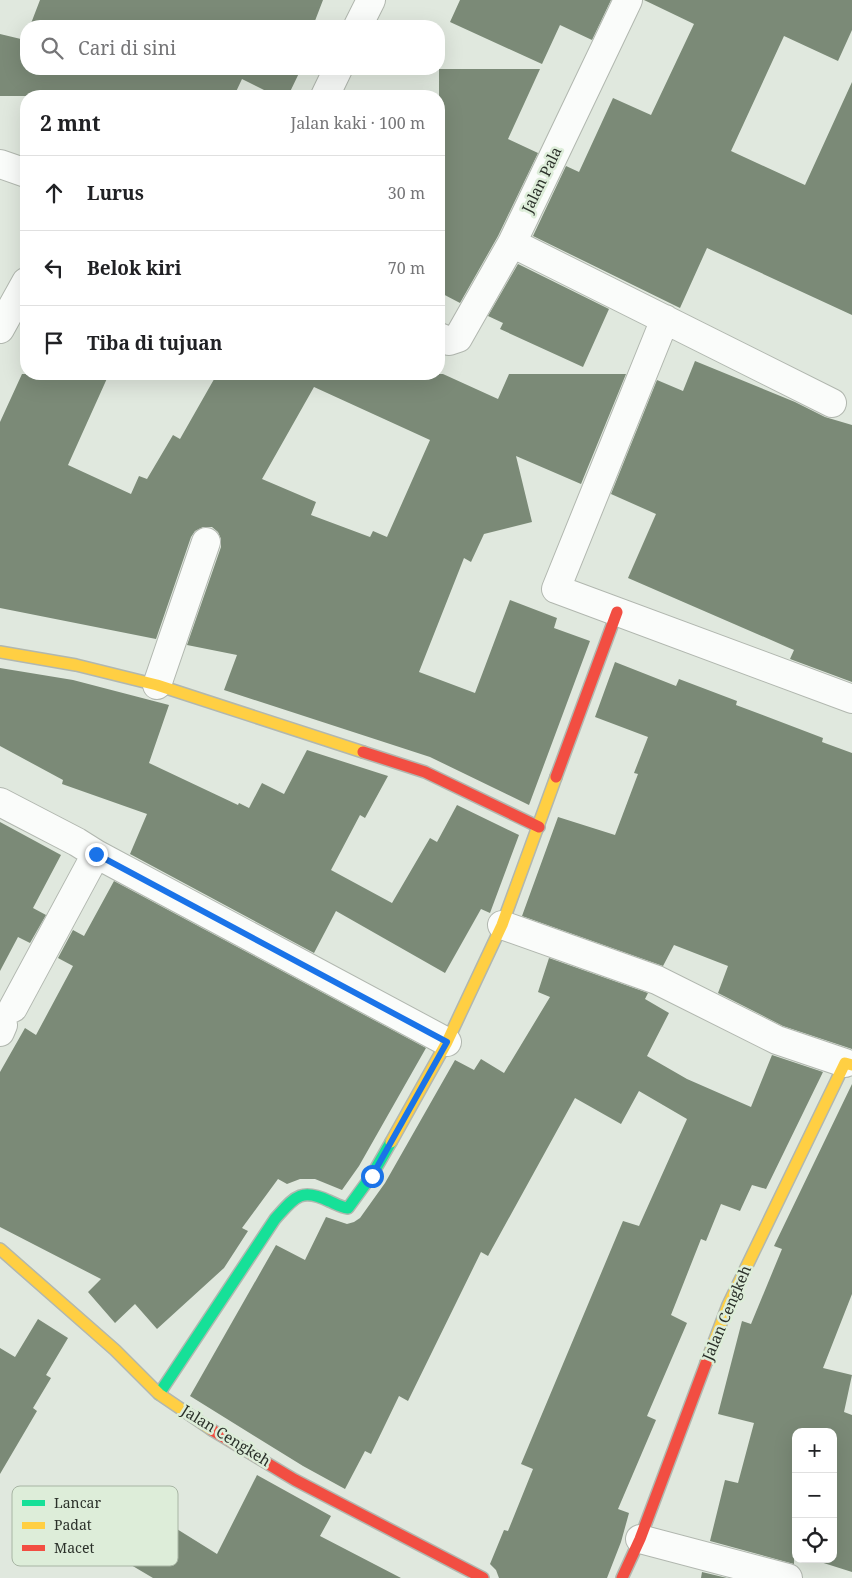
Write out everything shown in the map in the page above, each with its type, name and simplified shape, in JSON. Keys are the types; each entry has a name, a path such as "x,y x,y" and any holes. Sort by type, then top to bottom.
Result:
{"street":[{"path":"361,20 371,0"},
{"name":"Jalan Pala","path":"445,339 449,341 458,338 512,243 628,0"},
{"path":"328,90 335,75"},
{"path":"0,164 20,172"},
{"path":"512,243 832,403"},
{"path":"0,329 20,293"},
{"path":"665,319 556,589 852,699"},
{"path":"157,685 206,542"},
{"path":"160,1394 275,1219 293,1199 306,1192 313,1193 345,1208 351,1206 376,1168 447,1042 502,925 617,612"},
{"path":"0,652 76,665 157,685 425,772 539,827"},
{"path":"0,802 447,1042"},
{"path":"5,1022 96,854"},
{"path":"502,925 657,980 777,1040 848,1064"},
{"name":"Jalan Cengkeh","path":"622,1578 640,1539 728,1305 848,1064"},
{"name":"Jalan Cengkeh","path":"0,1249 116,1350 160,1394 220,1435 296,1480 483,1578"},
{"path":"640,1539 788,1578"}],"building":[{"path":"40,0 323,0 315,20 32,20"},
{"path":"460,0 611,0 592,40 560,25 542,64 450,22"},
{"path":"644,0 852,0 852,30 838,61 784,36 731,151 805,185 852,82 852,315 707,248 680,308 533,236 566,166 579,172 613,98 651,115 694,24"},
{"path":"0,34 20,39 20,75 298,75 291,90 264,90 242,79 237,90 20,90 20,96 0,96"},
{"path":"445,69 540,69 508,139 538,153 498,236 460,303 445,295 445,90 439,90 439,75 445,75"},
{"path":"518,264 609,309 583,367 500,329 503,323 488,316"},
{"path":"695,361 795,402 825,417 852,425 852,682 790,659 794,650 628,578 656,514 611,494 657,380 683,391"},
{"path":"509,374 626,374 581,484 516,456 532,522 484,534 471,562 464,558 419,672 475,693 510,600 557,618 554,628 590,641 529,805 430,757 224,690 237,655 187,645 221,547 221,539 218,532 212,527 203,527 195,531 191,537 156,639 0,608 0,422 20,378 20,380 106,380 68,465 131,494 139,476 147,479 173,435 180,439 214,380 445,380 445,375 498,399","holes":["314,387 430,440 387,537 373,531 370,537 311,515 316,502 262,479"]},
{"path":"615,662 676,686 679,679 737,701 736,705 823,738 822,742 852,753 852,1049 783,1026 718,993 728,966 674,945 663,966 522,916 558,817 615,835 638,774 634,773 648,737 595,717"},
{"path":"0,668 73,680 169,705 149,763 238,805 239,803 249,808 262,783 284,794 307,750 388,776 365,818 360,815 331,870 392,903 430,838 437,842 457,805 519,835 490,913 481,909 445,973 336,911 314,953 130,854 147,814 62,784 63,780 0,746"},
{"path":"0,822 61,855 33,908 46,915 30,943 18,937 0,971"},
{"path":"114,881 426,1048 359,1166 342,1190 315,1179 300,1179 287,1184 278,1179 242,1228 248,1231 224,1268 157,1329 135,1304 115,1323 88,1292 101,1279 0,1227 0,1072 25,1028 36,1035 73,966 58,958 73,930 84,936"},
{"path":"549,958 648,993 645,999 669,1013 647,1056 687,1079 751,1107 772,1055 823,1072 766,1189 752,1185 740,1211 721,1204 706,1241 701,1239 671,1315 687,1323 647,1416 656,1420 618,1509 629,1513 621,1542 607,1578 499,1578 496,1570 490,1564 504,1530 508,1531 533,1469 521,1464 623,1221 639,1226 687,1119 639,1091 621,1124 575,1098 488,1256 481,1252 408,1401 399,1396 371,1454 365,1451 345,1489 303,1466 190,1396 276,1245 305,1260 326,1217 347,1224 360,1218 385,1183 455,1060 474,1070 481,1059 504,1073 550,997 538,992"},
{"path":"852,1084 852,1294 823,1368 852,1375 844,1412 852,1415 852,1572 824,1563 837,1563 837,1428 792,1428 792,1563 794,1564 710,1541 725,1480 738,1483 754,1423 718,1414 742,1321 751,1324 782,1249 774,1246"},
{"path":"38,1319 68,1338 46,1375 51,1378 33,1408 37,1411 0,1474 0,1348 15,1357"},
{"path":"257,1475 331,1516 320,1536 401,1578 153,1578 133,1566 178,1566 178,1530 217,1554"},
{"path":"702,1572 727,1578 701,1578"}],"traffic: fast":[{"path":"159,1394 275,1219 293,1200 304,1195 319,1197 348,1208 372,1175 391,1142"}],"traffic: slow":[{"path":"0,652 76,665 157,685 363,752"},
{"path":"391,1142 447,1042 502,925 556,777"},
{"path":"706,1363 728,1305 845,1063 852,1065"},
{"path":"0,1249 115,1350 159,1394 212,1430"}],"traffic: jam":[{"path":"556,777 617,612"},
{"path":"363,752 425,772 539,827"},
{"path":"622,1578 640,1539 706,1363"},
{"path":"212,1430 295,1480 483,1578"}],"route":[{"path":"96,854 447,1042 372,1176"}]}
